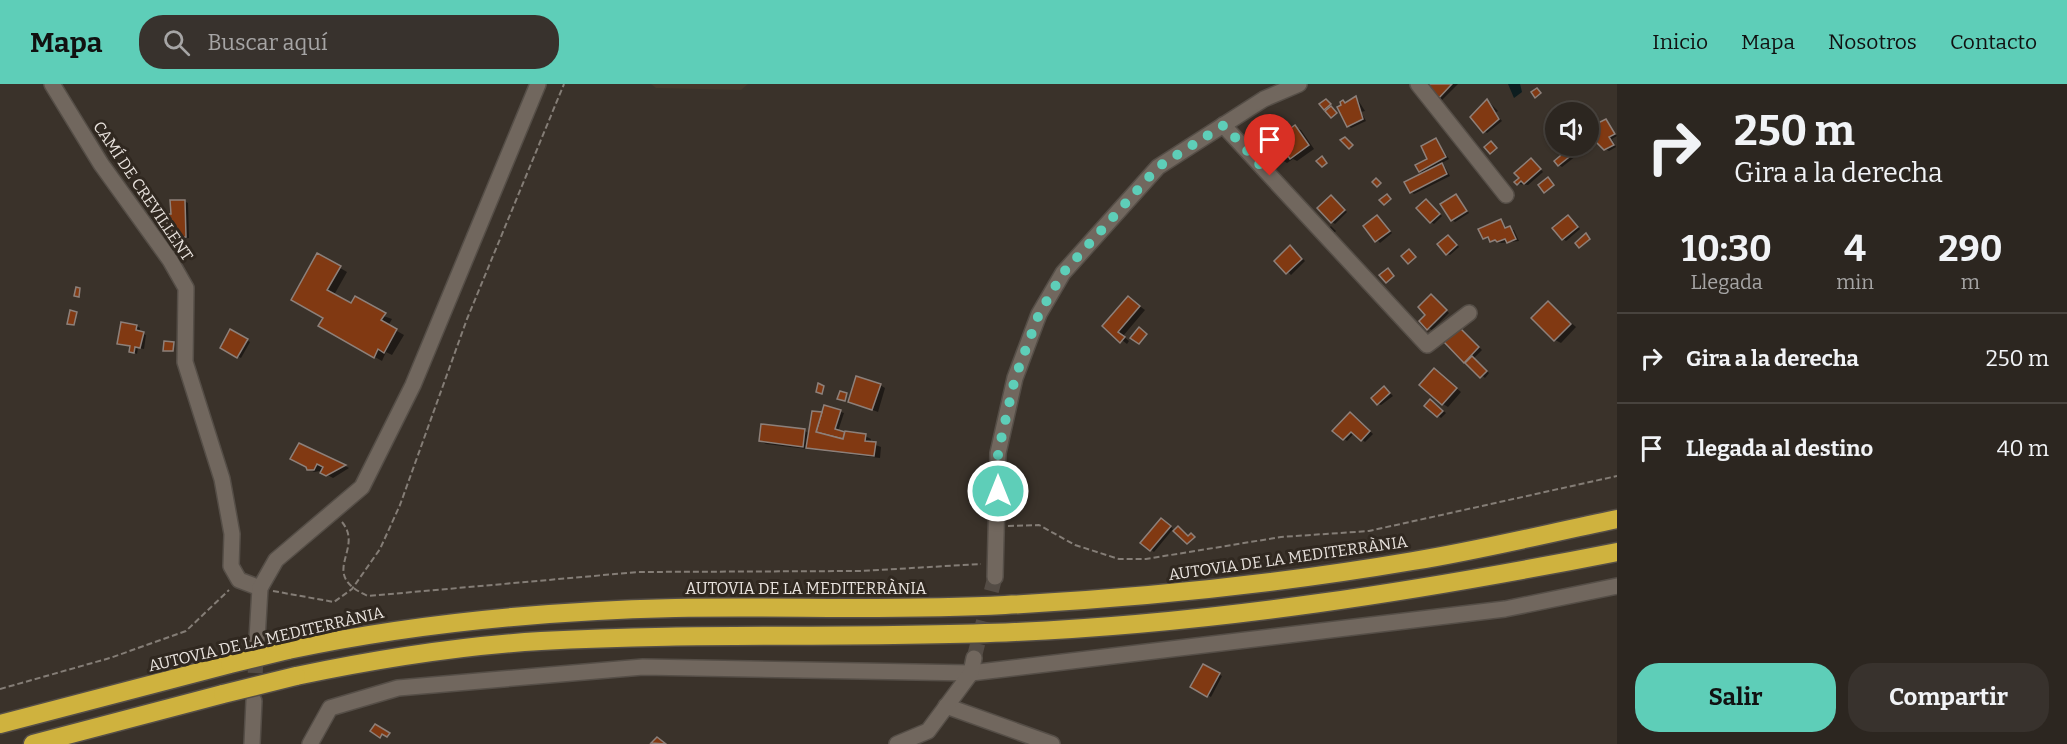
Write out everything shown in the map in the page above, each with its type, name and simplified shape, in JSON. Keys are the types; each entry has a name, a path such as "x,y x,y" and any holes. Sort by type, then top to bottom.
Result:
{"highway":[{"name":"AUTOVIA DE LA MEDITERRÀNIA","path":"0,724 288,650 401,629 543,614 679,608 1001,606 1215,589 1414,561 1617,519"},
{"path":"33,744 296,676 402,656 538,641 946,635 1087,628 1195,618 1471,580 1617,552"}],"street":[{"name":"CAMÍ DE CREVILLENT","path":"52,84 101,164 170,260 186,288 185,362 222,479 232,534 231,566 238,580"},
{"path":"257,639 260,588 276,560 362,487 413,385 538,84"},
{"path":"996,570 998,453 1015,378 1039,314 1063,273 1158,167 1264,99 1299,84"},
{"path":"1418,84 1506,195"},
{"path":"1224,125 1427,345 1469,314"},
{"path":"238,580 260,588"},
{"path":"310,744 330,708 398,688 643,667 972,665 1505,609 1617,586"},
{"path":"897,744 928,731 972,665"},
{"path":"252,744 254,701"},
{"path":"946,706 1052,744"}],"path":[{"path":"260,588 334,602 352,589 380,549 400,505 467,319 564,84"},
{"path":"998,526 1038,525 1075,545 1119,559 1146,559 1281,537 1369,531 1617,476"},
{"path":"331,511 348,529 349,542 342,562 343,577 352,589 368,596 638,572 996,570"},
{"path":"0,689 110,658 186,631 238,580"}],"shaded area":[{"path":"651,84 748,84 741,90 656,88"},
{"path":"1508,84 1520,84 1522,92 1514,98"}],"building":[{"path":"1427,84 1452,84 1437,100"},
{"path":"1537,88 1541,93 1535,98 1531,92"},
{"path":"1356,96 1363,119 1347,127 1337,107 1343,100 1345,103"},
{"path":"1326,99 1331,104 1324,110 1319,104"},
{"path":"1487,99 1499,119 1483,133 1470,117"},
{"path":"1331,106 1337,113 1331,118 1325,111"},
{"path":"1606,119 1615,134 1609,137 1614,145 1604,150 1599,145 1599,122"},
{"path":"1295,125 1309,145 1290,159 1288,156 1281,161 1270,142 1280,133 1281,135"},
{"path":"1345,137 1353,145 1349,149 1340,140"},
{"path":"1436,138 1446,157 1419,172 1415,165 1427,159 1421,146"},
{"path":"1491,141 1497,148 1490,154 1484,147"},
{"path":"1322,156 1327,163 1322,167 1316,161"},
{"path":"1560,156 1570,156 1558,166 1554,161"},
{"path":"1531,158 1541,169 1524,184 1521,181 1517,185 1514,182 1519,178 1514,173"},
{"path":"1442,163 1447,174 1410,193 1404,182"},
{"path":"1548,177 1554,185 1544,193 1538,185"},
{"path":"1376,178 1381,183 1377,187 1372,182"},
{"path":"1387,194 1391,199 1384,205 1379,200"},
{"path":"1456,194 1467,211 1451,221 1440,204"},
{"path":"1331,195 1345,210 1331,223 1317,208"},
{"path":"1426,199 1440,214 1430,223 1416,208"},
{"path":"170,200 185,200 186,237 173,238 171,223 167,223 166,214 171,214"},
{"path":"1377,215 1390,231 1375,242 1363,226"},
{"path":"1568,215 1578,227 1562,240 1552,228"},
{"path":"1501,219 1505,228 1510,226 1516,239 1507,243 1505,239 1490,242 1488,237 1483,239 1478,229"},
{"path":"1586,233 1590,239 1579,248 1575,243"},
{"path":"1448,235 1457,245 1446,255 1437,244"},
{"path":"1290,245 1302,259 1286,274 1274,261"},
{"path":"1409,249 1416,257 1408,264 1401,256"},
{"path":"317,253 341,266 327,290 351,303 355,296 386,313 381,320 397,329 384,353 378,349 374,358 318,326 323,318 291,300"},
{"path":"1388,268 1394,276 1386,283 1379,275"},
{"path":"76,287 80,288 79,297 74,296"},
{"path":"1431,294 1447,310 1427,330 1419,321 1425,315 1418,307"},
{"path":"1128,296 1140,306 1118,332 1125,337 1120,343 1102,326"},
{"path":"1548,301 1571,324 1554,341 1531,318"},
{"path":"70,310 77,312 74,325 67,324"},
{"path":"121,322 137,325 136,330 144,332 140,348 135,347 134,353 129,352 130,346 117,344"},
{"path":"1139,327 1147,334 1139,344 1130,338"},
{"path":"1459,327 1479,347 1464,363 1444,342"},
{"path":"230,329 248,339 237,358 220,348"},
{"path":"164,341 174,342 173,351 163,351"},
{"path":"1472,356 1487,371 1480,378 1465,363"},
{"path":"1434,368 1457,388 1442,405 1419,385"},
{"path":"856,376 881,384 872,410 848,402"},
{"path":"818,383 824,386 822,394 816,392"},
{"path":"1384,386 1390,393 1377,405 1371,398"},
{"path":"840,391 847,393 845,401 837,399"},
{"path":"1430,399 1443,411 1437,417 1424,406"},
{"path":"824,405 841,410 835,429 845,432 843,439 816,432"},
{"path":"812,411 822,412 816,432 843,439 845,431 866,434 865,441 876,442 874,456 806,448"},
{"path":"1350,412 1370,431 1361,441 1351,432 1343,440 1332,431"},
{"path":"761,424 805,429 803,447 759,441"},
{"path":"299,443 346,465 326,476 320,473 323,467 317,464 314,470 307,470 306,467 290,459"},
{"path":"1161,518 1171,526 1150,551 1140,543"},
{"path":"1178,526 1188,536 1191,533 1195,537 1187,544 1173,531"},
{"path":"1203,664 1220,673 1207,697 1190,687"},
{"path":"375,724 390,733 387,737 382,734 380,738 370,731"},
{"path":"657,737 666,744 651,743"}],"tunnel":[{"path":"974,658 995,577"},
{"path":"254,696 257,639"}],"route":[{"path":"998,491 998,453 1015,378 1039,314 1063,273 1158,167 1224,125 1270,176"}]}
